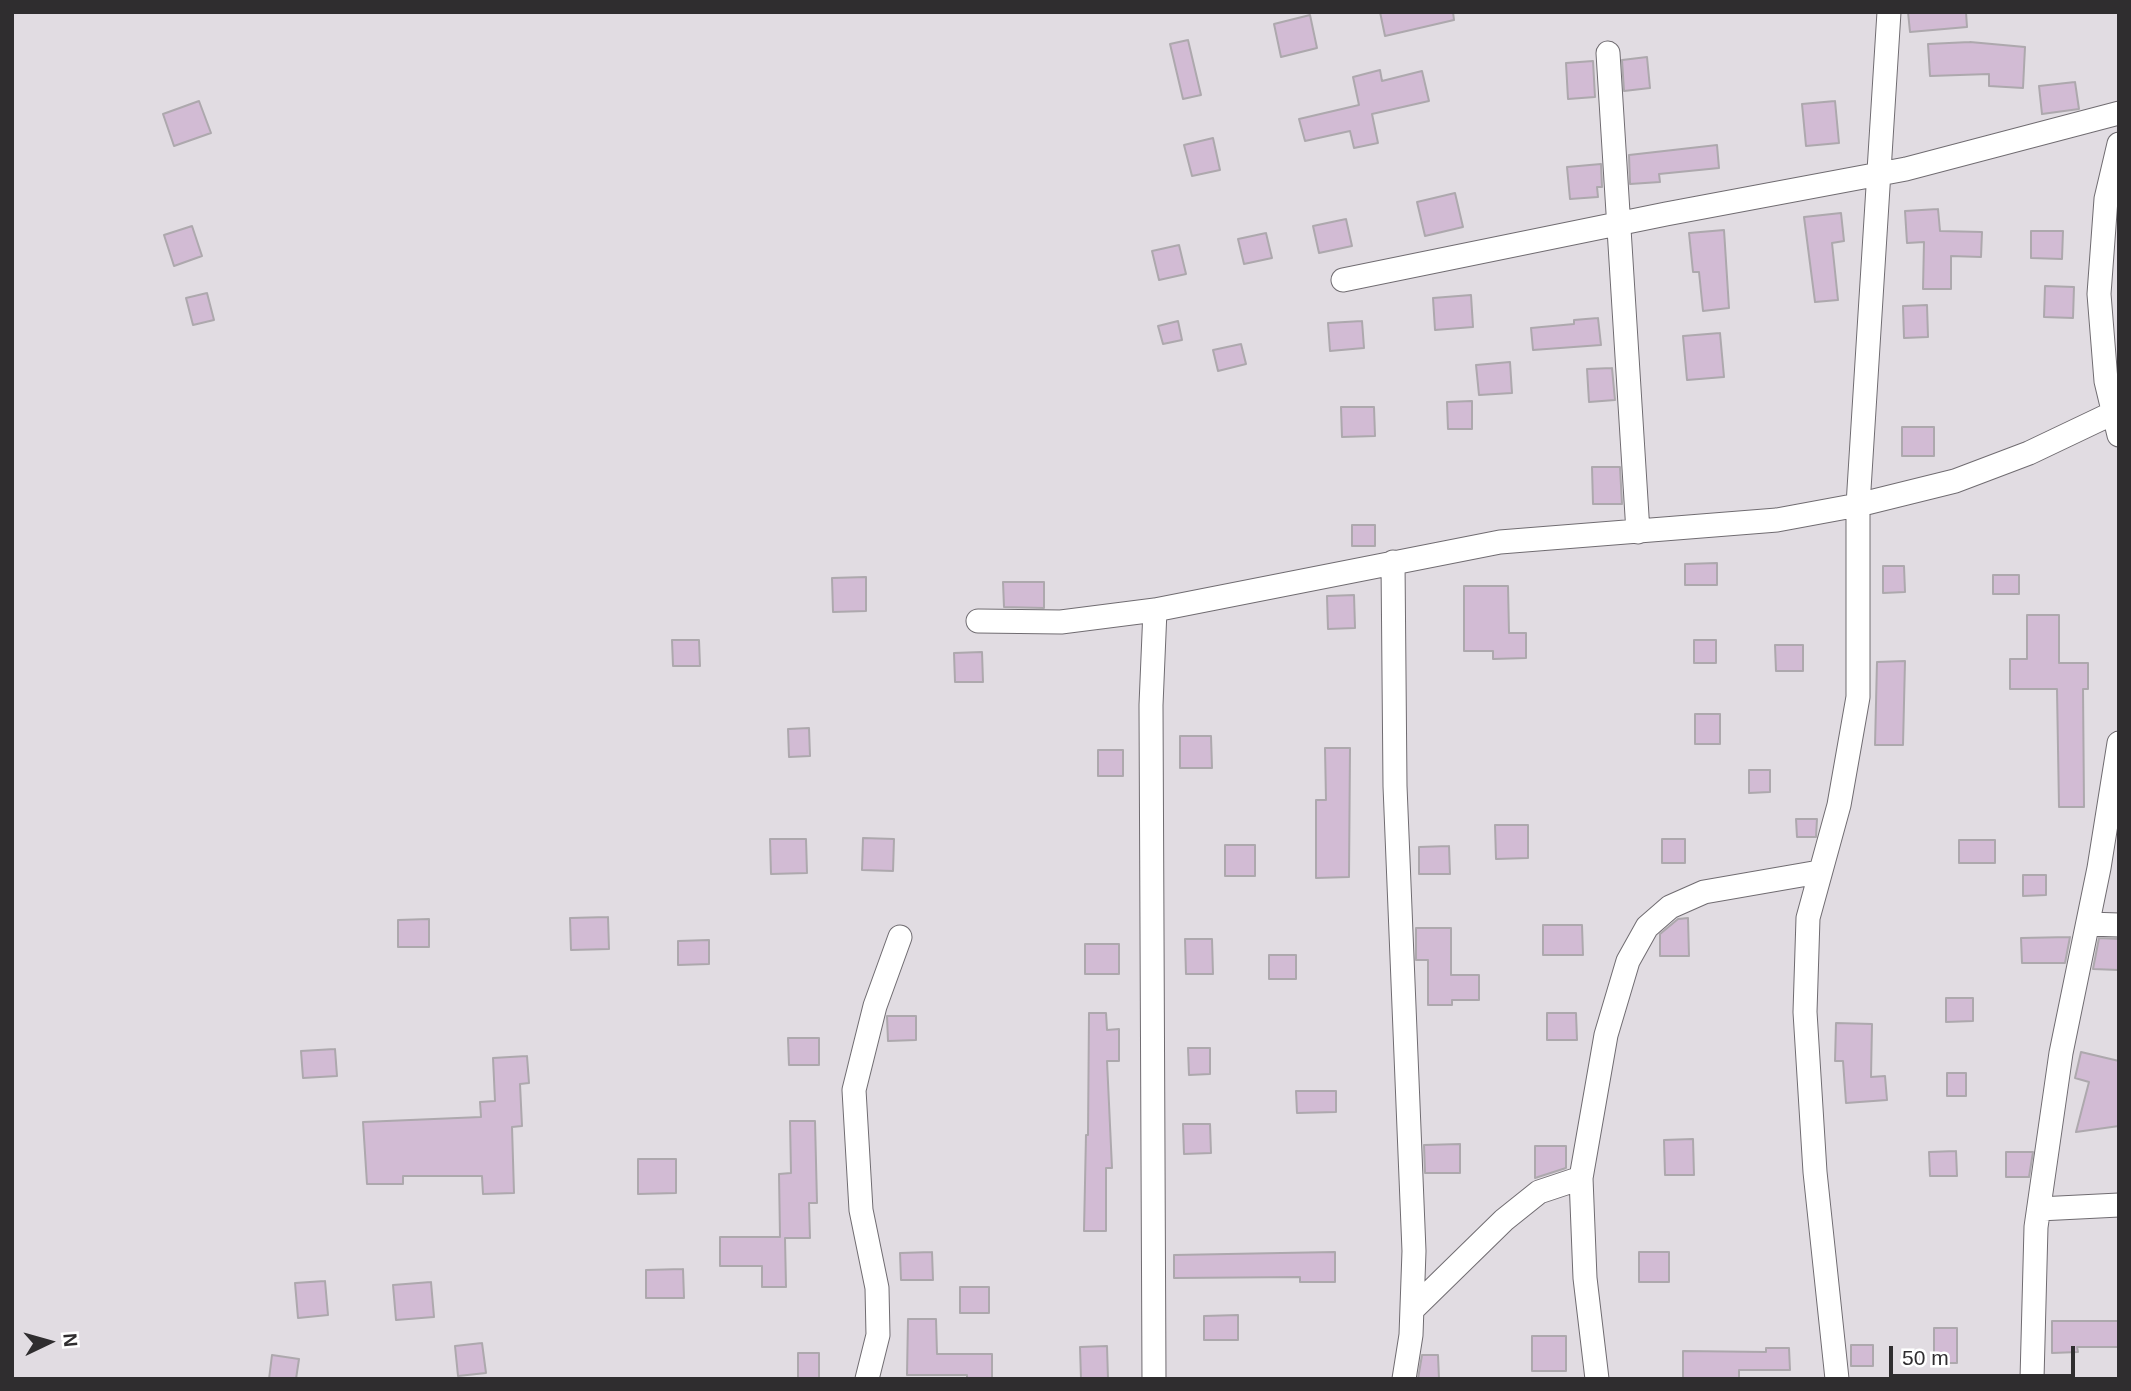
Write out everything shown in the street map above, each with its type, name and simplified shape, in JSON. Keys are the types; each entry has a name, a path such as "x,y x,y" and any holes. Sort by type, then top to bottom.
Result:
{"street":[{"path":"1837,1379 1815,1172 1805,1012 1808,918 1839,805 1858,697 1858,505 1889,12"},
{"path":"1608,53 1638,532"},
{"path":"1343,280 1879,174 2032,138 2119,113"},
{"path":"978,621 1060,622 1155,610 1500,542 1777,520 1858,505 1955,481 2116,424 2106,381 2099,294 2106,200 2119,144"},
{"path":"1393,562 1395,786 1414,1251 1412,1310 1404,1379"},
{"path":"1154,1379 1151,705 1155,610"},
{"path":"2032,1379 2039,1209 2061,1053 2088,923 2119,743"},
{"path":"1597,1379 1585,1278 1581,1178 1606,1034 1629,961 1647,927 1670,907 1704,892 1819,872"},
{"path":"2088,923 2119,925"},
{"path":"867,1379 878,1335 877,1288 861,1210 854,1090 876,1006 900,937"},
{"path":"1412,1310 1504,1220 1539,1192 1581,1178"},
{"path":"2039,1209 2119,1205"}],"building":[{"path":"1380,12 1453,12 1454,20 1385,36"},
{"path":"1908,12 1966,12 1967,27 1910,32"},
{"path":"1310,15 1317,48 1281,57 1274,24"},
{"path":"1188,40 1201,95 1183,99 1170,44"},
{"path":"1970,42 2025,47 2023,88 1989,86 1989,74 1930,76 1928,44"},
{"path":"1647,57 1650,88 1624,91 1622,60"},
{"path":"1593,61 1595,97 1568,99 1566,63"},
{"path":"1380,70 1382,81 1422,71 1429,101 1372,114 1378,143 1354,148 1350,131 1305,141 1299,119 1359,105 1353,77"},
{"path":"2075,82 2079,109 2042,114 2039,86"},
{"path":"199,101 211,133 174,146 163,114"},
{"path":"1835,101 1839,143 1806,146 1802,104"},
{"path":"1213,138 1220,170 1192,176 1184,145"},
{"path":"1717,145 1719,168 1659,174 1660,182 1630,184 1629,155"},
{"path":"1601,164 1602,187 1597,187 1598,197 1570,199 1567,167"},
{"path":"1455,193 1463,227 1425,236 1417,202"},
{"path":"1938,209 1940,231 1982,232 1981,257 1951,256 1951,289 1923,289 1924,242 1907,243 1905,211"},
{"path":"1841,213 1844,241 1832,243 1838,300 1815,302 1804,217"},
{"path":"1346,219 1352,246 1319,253 1313,226"},
{"path":"192,226 202,256 174,266 164,235"},
{"path":"1724,230 1729,308 1703,311 1699,272 1693,272 1689,233"},
{"path":"2031,231 2063,231 2062,259 2031,258"},
{"path":"1266,233 1272,258 1244,264 1238,239"},
{"path":"1179,245 1186,274 1159,280 1152,251"},
{"path":"2045,286 2074,287 2073,318 2044,317"},
{"path":"207,293 214,320 193,325 186,298"},
{"path":"1471,295 1473,327 1435,330 1433,298"},
{"path":"1927,305 1928,337 1904,338 1903,306"},
{"path":"1598,318 1601,345 1533,350 1531,328 1574,324 1574,320"},
{"path":"1178,321 1182,340 1163,344 1158,326"},
{"path":"1362,321 1364,348 1330,351 1328,323"},
{"path":"1720,333 1724,377 1687,380 1683,336"},
{"path":"1241,344 1246,364 1218,371 1213,350"},
{"path":"1510,362 1512,393 1479,395 1476,365"},
{"path":"1612,368 1615,400 1589,402 1587,369"},
{"path":"1472,401 1472,429 1448,429 1447,402"},
{"path":"1341,407 1374,407 1375,436 1342,437"},
{"path":"1902,427 1934,427 1934,456 1902,456"},
{"path":"1592,467 1620,467 1622,504 1593,504"},
{"path":"1352,525 1375,525 1375,546 1352,546"},
{"path":"1717,563 1717,585 1685,585 1685,564"},
{"path":"1883,566 1904,566 1905,592 1883,593"},
{"path":"1993,575 2019,575 2019,594 1993,594"},
{"path":"866,577 866,611 833,612 832,578"},
{"path":"1003,582 1044,582 1044,608 1004,607"},
{"path":"1464,586 1508,586 1509,633 1526,633 1526,658 1493,659 1493,651 1464,651"},
{"path":"1354,595 1355,628 1328,629 1327,596"},
{"path":"2027,615 2059,615 2059,663 2088,663 2088,689 2083,689 2084,807 2059,807 2057,689 2010,689 2010,659 2027,659"},
{"path":"672,640 699,640 700,666 673,666"},
{"path":"1694,640 1716,640 1716,663 1694,663"},
{"path":"1775,645 1803,645 1803,671 1776,671"},
{"path":"982,652 983,682 955,682 954,653"},
{"path":"1905,661 1903,745 1875,745 1877,662"},
{"path":"1695,714 1720,714 1720,744 1695,744"},
{"path":"809,728 810,756 789,757 788,729"},
{"path":"1180,736 1211,736 1212,768 1180,768"},
{"path":"1325,748 1350,748 1349,877 1316,878 1316,800 1326,800"},
{"path":"1098,750 1123,750 1123,776 1098,776"},
{"path":"1749,770 1770,770 1770,792 1749,793"},
{"path":"1796,819 1817,819 1816,837 1797,837"},
{"path":"1495,825 1528,825 1528,858 1496,859"},
{"path":"863,838 894,839 893,871 862,870"},
{"path":"770,839 806,839 807,873 771,874"},
{"path":"1662,839 1685,839 1685,863 1662,863"},
{"path":"1959,840 1995,840 1995,863 1959,863"},
{"path":"1225,845 1255,845 1255,876 1225,876"},
{"path":"1449,846 1450,874 1419,874 1419,847"},
{"path":"2023,875 2046,875 2046,895 2023,896"},
{"path":"608,917 609,949 571,950 570,918"},
{"path":"1688,918 1689,956 1660,956 1660,934 1678,919"},
{"path":"429,919 429,947 398,947 398,920"},
{"path":"1543,925 1582,925 1583,955 1543,955"},
{"path":"1416,928 1451,928 1451,975 1479,975 1479,1000 1452,1000 1452,1005 1428,1005 1428,960 1416,960"},
{"path":"2070,937 2065,963 2022,963 2021,938"},
{"path":"2099,938 2119,939 2119,970 2093,969"},
{"path":"1185,939 1212,939 1213,974 1186,974"},
{"path":"709,940 709,964 678,965 678,941"},
{"path":"1085,944 1119,944 1119,974 1085,974"},
{"path":"1269,955 1296,955 1296,979 1269,979"},
{"path":"1946,998 1973,998 1973,1021 1946,1022"},
{"path":"1089,1013 1106,1013 1107,1030 1119,1029 1119,1061 1107,1061 1112,1168 1106,1168 1106,1231 1084,1231"},
{"path":"1547,1013 1576,1013 1577,1040 1547,1040"},
{"path":"887,1016 916,1016 916,1040 888,1041"},
{"path":"1836,1023 1872,1024 1871,1077 1885,1076 1887,1100 1846,1103 1843,1061 1835,1061"},
{"path":"788,1038 819,1038 819,1065 789,1065"},
{"path":"1188,1048 1210,1048 1210,1074 1189,1075"},
{"path":"335,1049 337,1076 303,1078 301,1051"},
{"path":"2081,1052 2119,1061 2119,1126 2076,1132 2089,1082 2075,1078"},
{"path":"527,1056 529,1083 520,1084 522,1126 512,1127 514,1193 483,1194 482,1176 403,1176 403,1184 367,1184 363,1122 481,1117 480,1102 495,1101 493,1058"},
{"path":"1947,1073 1966,1073 1966,1096 1947,1096"},
{"path":"1296,1091 1336,1091 1336,1112 1297,1113"},
{"path":"790,1121 815,1121 817,1203 809,1203 810,1238 785,1238 786,1287 762,1287 762,1266 720,1266 720,1237 780,1237 779,1174 791,1173"},
{"path":"1183,1124 1210,1124 1211,1153 1184,1154"},
{"path":"1693,1139 1694,1175 1665,1175 1664,1140"},
{"path":"1460,1144 1460,1173 1425,1173 1424,1145"},
{"path":"1535,1146 1566,1146 1566,1168 1535,1178"},
{"path":"1956,1151 1957,1176 1930,1176 1929,1152"},
{"path":"2006,1152 2033,1152 2029,1177 2006,1177"},
{"path":"638,1159 676,1159 676,1193 638,1194"},
{"path":"932,1252 933,1280 901,1280 900,1253"},
{"path":"1335,1252 1335,1282 1300,1282 1300,1277 1174,1278 1174,1255"},
{"path":"1639,1252 1669,1252 1669,1282 1639,1282"},
{"path":"683,1269 684,1298 646,1298 646,1270"},
{"path":"325,1281 328,1315 298,1318 295,1283"},
{"path":"431,1282 434,1317 396,1320 393,1285"},
{"path":"960,1287 989,1287 989,1313 960,1313"},
{"path":"1238,1315 1238,1340 1204,1340 1204,1316"},
{"path":"908,1319 936,1319 937,1354 992,1354 992,1378 967,1378 967,1375 907,1375"},
{"path":"2052,1321 2119,1321 2119,1347 2077,1347 2078,1352 2052,1353"},
{"path":"1934,1328 1957,1328 1957,1363 1934,1363"},
{"path":"1532,1336 1566,1336 1566,1371 1532,1371"},
{"path":"482,1343 486,1373 458,1376 455,1346"},
{"path":"1851,1345 1873,1345 1873,1366 1851,1366"},
{"path":"1107,1346 1108,1379 1081,1379 1080,1347"},
{"path":"1766,1348 1789,1348 1790,1370 1739,1370 1739,1379 1683,1379 1683,1351 1766,1352"},
{"path":"798,1353 819,1353 819,1378 798,1378"},
{"path":"272,1355 299,1359 296,1379 269,1379"},
{"path":"1422,1355 1438,1355 1439,1379 1418,1379"}]}
